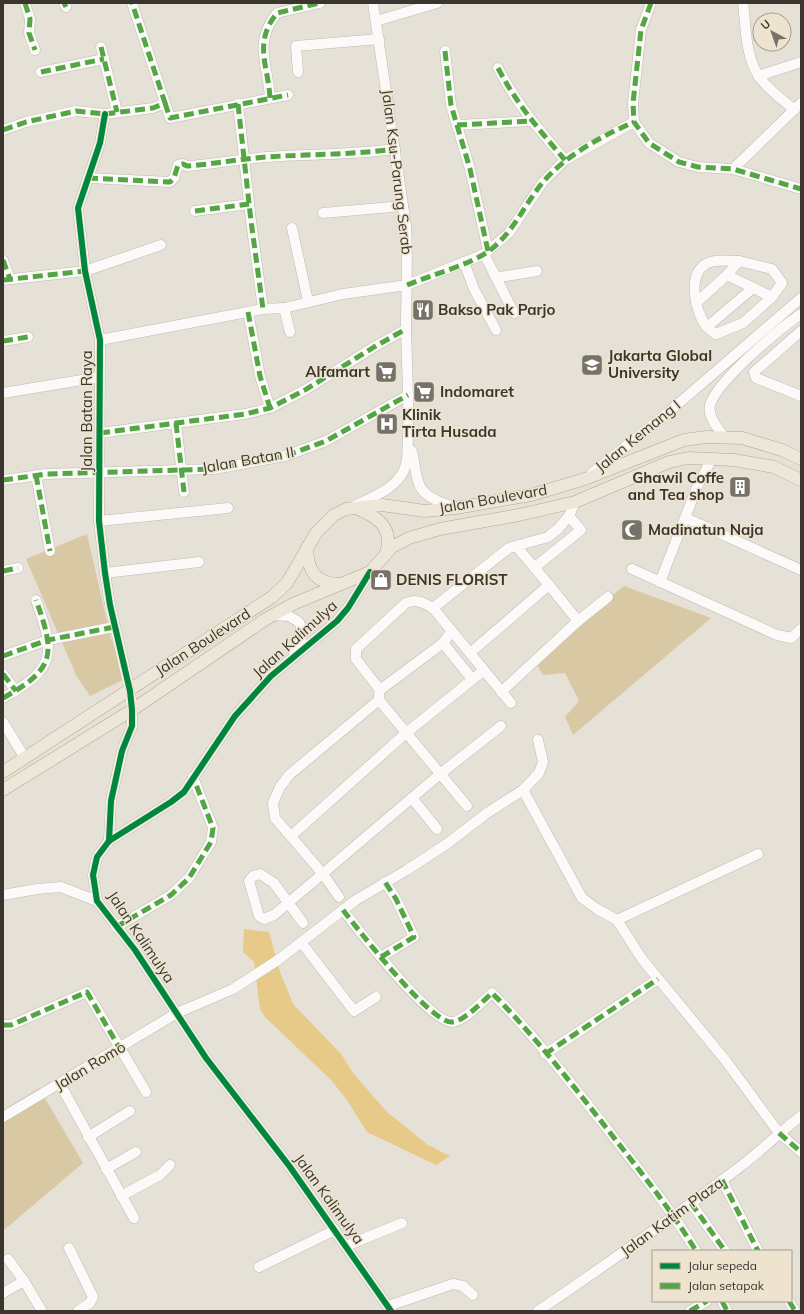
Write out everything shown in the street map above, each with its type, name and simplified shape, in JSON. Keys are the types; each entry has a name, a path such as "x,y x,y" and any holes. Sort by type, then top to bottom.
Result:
{"main road":[{"name":"Jalan Boulevard","path":"3,772 130,691 272,597 287,583 316,533 334,514 353,507 391,506 425,511 456,508 531,495 585,479 684,440 724,437 742,438 782,450 801,459"},
{"name":"Jalan Boulevard","path":"386,554 399,543 409,538 440,529 519,515 575,502 669,462 688,458 712,458 774,466 801,480"},
{"path":"353,507 369,514 382,524 389,542 386,554 370,572"},
{"path":"308,546 308,563 315,576 323,581 343,584"},
{"name":"Jalan Boulevard","path":"3,790 132,710 274,615 293,604 370,572"}],"street":[{"path":"25,3 30,19 29,33 35,50"},
{"path":"132,3 170,118 288,95"},
{"path":"270,98 262,46 269,23 277,12 320,3"},
{"name":"Jalan Ksu-Parung Serab","path":"353,507 388,488 398,480 404,470 407,460 408,438 406,329 408,259 403,206 373,3"},
{"path":"376,21 437,3"},
{"path":"630,124 641,30 651,3"},
{"path":"734,169 797,106 758,76 748,44 744,3"},
{"path":"298,72 296,46 379,39"},
{"path":"101,47 117,112"},
{"path":"445,51 451,105 470,169 486,252 495,276 514,313"},
{"path":"41,72 104,59"},
{"path":"758,76 801,62"},
{"path":"498,68 508,87 531,121 565,160"},
{"path":"3,130 26,122 76,111 105,114 154,108 165,103"},
{"path":"238,104 243,159 263,309"},
{"name":"Jalan Batan Raya","path":"105,114 100,143 78,208 85,271 100,340 99,521 104,573 114,626 130,691 132,710 132,726 122,751 111,801 109,841"},
{"path":"458,125 531,121"},
{"path":"100,340 263,309 284,308 308,301 407,285 464,262 486,252 509,233 543,182 565,160 630,124"},
{"path":"630,124 649,143 679,162 698,168 734,169 801,189"},
{"path":"88,178 170,182 174,178 178,165 216,164 243,159 362,154 395,150"},
{"path":"195,210 249,204"},
{"path":"323,213 403,206"},
{"path":"292,228 308,301"},
{"path":"3,260 6,280 85,271 161,245"},
{"path":"696,303 727,275 739,261"},
{"path":"739,261 772,269 782,283 772,297 756,313 743,323 716,334 707,327 696,303 695,281 701,268 709,262 739,261"},
{"path":"464,262 474,289 496,330"},
{"path":"495,276 500,277 537,271"},
{"path":"727,275 772,297"},
{"path":"707,327 753,288"},
{"name":"Jalan Kemang I","path":"585,479 671,410 801,298"},
{"path":"284,308 290,332"},
{"path":"248,312 260,376 270,408"},
{"path":"756,313 778,333"},
{"path":"724,437 710,415 710,404 727,378 737,368 801,314"},
{"path":"100,433 245,414 270,408 305,390 406,329"},
{"path":"756,378 754,372 801,331"},
{"path":"3,341 28,337"},
{"path":"737,368 756,378 801,396"},
{"path":"3,393 100,377"},
{"name":"Jalan Batan II","path":"3,480 36,475 214,469 285,456 326,441 408,395"},
{"path":"176,423 184,492"},
{"name":"Jalan Ksu-Parung Serab","path":"408,438 415,474 423,491 434,501 456,508"},
{"path":"660,582 712,458"},
{"path":"36,475 50,551"},
{"path":"433,608 509,548 517,547 548,537 558,529 569,516 575,502"},
{"path":"99,521 228,508"},
{"path":"535,567 581,530 569,516"},
{"path":"686,518 801,570"},
{"path":"517,547 578,621"},
{"path":"104,573 199,562"},
{"path":"3,571 18,568"},
{"path":"632,569 777,635 791,638 801,629"},
{"name":"Jalan Kalimulya","path":"370,572 348,608 337,621 272,676 235,716 184,792 171,802 109,841 98,857 93,875 97,901 135,950 206,1058 290,1167 390,1309"},
{"path":"470,653 549,585"},
{"path":"501,692 578,621 608,597"},
{"path":"3,698 33,679 42,670 47,661 48,640 36,600"},
{"path":"467,806 406,733 379,696 356,659 356,650 406,604 412,601 420,601 433,608 511,704"},
{"path":"274,615 295,618 302,628 303,636 301,643 290,660"},
{"path":"3,656 48,640 114,626"},
{"path":"339,897 323,874 276,818 273,803 280,786 289,775 379,696 443,643 451,632"},
{"path":"443,643 472,679"},
{"path":"291,836 406,733 483,671"},
{"path":"3,674 16,691"},
{"path":"3,722 25,758"},
{"path":"303,923 287,903 274,883 260,874 253,876 249,881 259,916 264,919 274,915 287,903 440,774 500,726"},
{"name":"Jalan Romo","path":"3,1117 177,1014 233,989 278,960 356,900 448,843 523,790 539,773 542,762 538,740"},
{"path":"116,927 171,895 189,878 211,842 213,828 193,777"},
{"path":"523,790 582,898 617,920 658,979 726,1061 779,1132 801,1152"},
{"path":"412,798 437,830"},
{"path":"617,920 758,854"},
{"path":"381,957 414,937 396,899 385,882"},
{"path":"3,895 37,889 61,887 97,901"},
{"path":"343,910 381,957 421,1002 440,1018 449,1022 457,1021 492,993 516,1017 545,1054 570,1081 674,1216 695,1250"},
{"path":"301,942 354,1011 376,997"},
{"path":"545,1054 658,979"},
{"path":"3,1025 11,1025 87,992 146,1092"},
{"path":"60,1084 134,1218"},
{"path":"88,1137 130,1111"},
{"name":"Jalan Katim Plaza","path":"538,1311 674,1216 767,1145 779,1132 801,1116"},
{"path":"106,1169 136,1152"},
{"path":"121,1196 160,1175 170,1165"},
{"path":"722,1180 756,1250"},
{"path":"691,1203 724,1250"},
{"path":"346,1246 402,1223"},
{"path":"259,1267 335,1230"},
{"path":"70,1248 93,1297 90,1303 78,1311"},
{"path":"8,1259 24,1281 42,1311"},
{"path":"3,1293 24,1281"},
{"path":"390,1309 453,1284 463,1286 473,1295"},
{"path":"690,1311 705,1302"},
{"path":"722,1302 727,1311"},
{"path":"790,1302 795,1311"}],"shaded area":[{"path":"87,534 111,639 127,678 90,696 77,677 26,559"},
{"path":"624,586 711,618 573,735 565,717 579,701 565,673 543,675 533,658"},
{"path":"244,929 269,932 280,972 293,1004 341,1054 353,1073 387,1112 428,1145 450,1156 436,1165 367,1132 347,1100 331,1080 265,1017 260,1009 254,962 243,952"},
{"path":"39,1088 83,1163 3,1231 3,1111"}],"marked path":[{"path":"25,3 30,19 29,33 35,50"},
{"path":"64,3 66,7"},
{"path":"3,130 26,122 76,111 105,114 153,108 165,103 132,3"},
{"path":"270,98 264,54 264,44 270,24 277,13 320,3"},
{"path":"651,3 641,30 633,103 634,122 649,143 679,162 698,167 733,169 801,189"},
{"path":"101,47 117,112"},
{"path":"445,51 451,105 470,169 488,251"},
{"path":"41,72 104,59"},
{"path":"498,68 521,105 565,160"},
{"path":"165,103 170,118 288,95"},
{"path":"238,104 251,221 263,309"},
{"path":"457,125 531,121"},
{"path":"407,285 471,261 489,251 498,244 512,227 543,182 562,163 597,140 634,122"},
{"path":"88,178 170,182 174,178 178,165 183,164 187,166 266,157 395,149"},
{"path":"195,211 249,204"},
{"path":"3,260 10,279"},
{"path":"3,280 85,271"},
{"path":"248,312 260,376 270,408"},
{"path":"100,433 245,414 270,408 305,390 406,329"},
{"path":"3,341 28,337"},
{"path":"3,480 47,474 214,469 285,456 326,441 408,395"},
{"path":"176,423 184,492"},
{"path":"36,475 50,551"},
{"path":"3,571 18,568"},
{"path":"3,698 33,678 42,669 46,659 48,648 47,634 36,600"},
{"path":"3,656 48,640 114,627"},
{"path":"3,674 16,691"},
{"path":"116,927 171,895 189,878 211,842 213,828 193,777"},
{"path":"381,957 414,937 396,899 385,882"},
{"path":"343,910 395,974 429,1009 443,1019 453,1022 457,1021 473,1010 492,993 537,1042 580,1095 654,1189 695,1250"},
{"path":"545,1054 658,979"},
{"path":"3,1025 11,1025 87,992 120,1049"},
{"path":"779,1133 801,1152"},
{"path":"722,1180 757,1250"},
{"path":"691,1203 724,1250"},
{"path":"690,1311 705,1302"},
{"path":"722,1302 727,1311"},
{"path":"790,1302 795,1311"}],"cycle path":[{"path":"105,114 100,143 78,208 85,271 100,340 99,521 110,605 130,691 132,710 132,726 122,751 111,801 109,841"},
{"path":"370,572 348,608 337,621 271,676 235,716 184,792 171,802 109,841 97,857 93,875 97,901 135,950 206,1058 290,1167 391,1311"}],"place":[{"name":"Bakso Pak Parjo","path":"423,310"},
{"name":"Jakarta Global University","path":"592,365"},
{"name":"Alfamart","path":"386,372"},
{"name":"Indomaret","path":"424,392"},
{"name":"Klinik Tirta Husada","path":"387,424"},
{"name":"Ghawil Coffe and Tea shop","path":"740,487"},
{"name":"Madinatun Naja","path":"632,530"},
{"name":"DENIS FLORIST","path":"381,580"}]}
